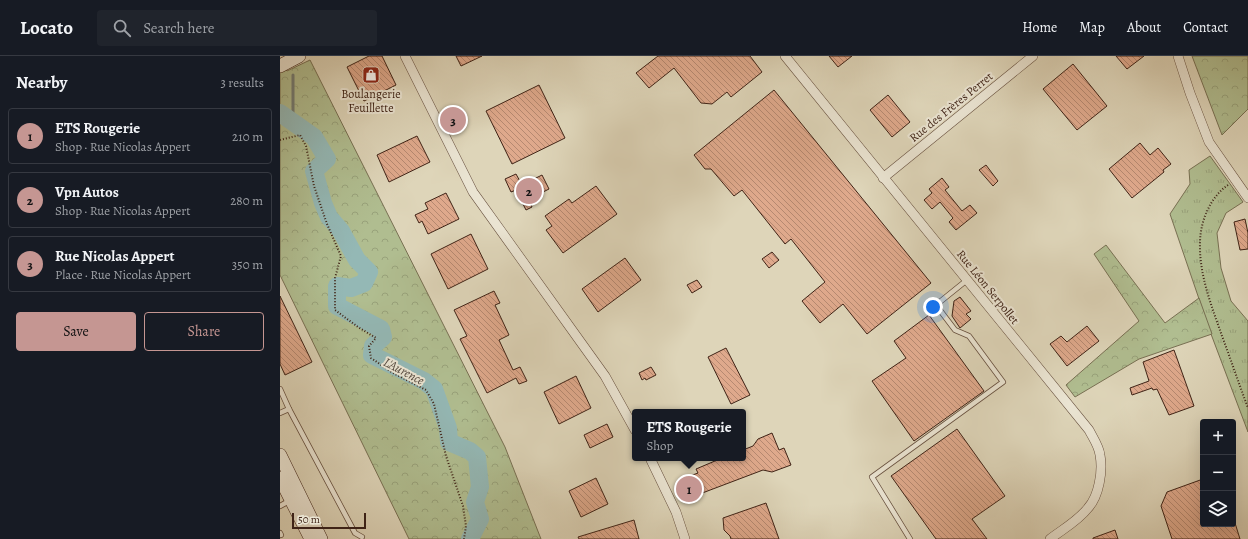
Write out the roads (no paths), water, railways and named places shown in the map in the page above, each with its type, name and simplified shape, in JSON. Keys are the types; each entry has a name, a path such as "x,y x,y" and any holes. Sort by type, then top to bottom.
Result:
{"street":[{"path":"280,66 299,56"},
{"path":"405,56 473,192 606,376 632,424"},
{"name":"Rue Léon Serpollet","path":"785,56 1089,430 1096,442 1100,454 1101,465 1095,498 1090,507 1082,515 1050,539"},
{"name":"Rue des Frères Perret","path":"883,178 1033,56"},
{"path":"1178,56 1190,93 1209,142 1248,198"},
{"path":"280,455 290,500 321,539"},
{"path":"651,461 676,512 685,539"},
{"path":"280,478 311,539"}],"lane":[{"path":"910,539 872,477 1003,382 969,336 955,330 936,305 967,280"},
{"path":"280,390 355,533 362,537"},
{"path":"280,413 289,408"}],"waterway":[{"path":"293,75 293,122"},
{"name":"L'Aurence","path":"280,113 314,137 327,159 314,171 323,203 329,217 341,231 357,260 369,272 364,283 351,288 337,286 337,306 381,329 383,337 373,346 372,355 424,381 434,389 448,428 449,442 470,451 477,457 480,487 475,502 480,519 470,539"}],"place":[{"name":"Boulangerie Feuillette","path":"371,75"},
{"name":"Rue Nicolas Appert","path":"453,120"},
{"name":"Vpn Autos","path":"529,191"},
{"name":"ETS Rougerie","path":"689,489"}]}
